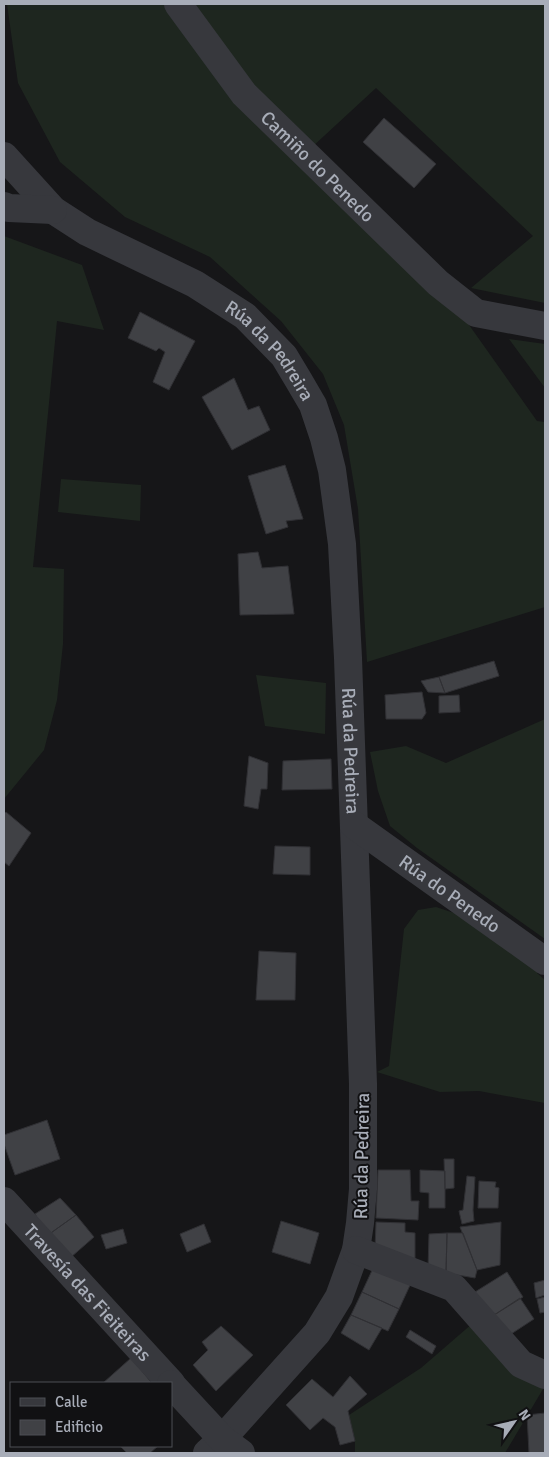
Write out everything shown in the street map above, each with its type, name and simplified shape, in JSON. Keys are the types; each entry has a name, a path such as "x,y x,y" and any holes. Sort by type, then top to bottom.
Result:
{"street":[{"name":"Camiño do Penedo","path":"178,4 244,94 438,283 476,313 545,326"},
{"name":"Rúa da Pedreira","path":"4,156 53,210 87,232 195,284 244,316 284,356 313,406 332,470 342,544 354,825 362,1084 363,1179 356,1250 339,1297 317,1333 223,1449"},
{"path":"4,206 9,208 53,210"},
{"name":"Rúa do Penedo","path":"354,825 545,961"},
{"name":"Travesía das Fieiteiras","path":"4,1201 169,1382"},
{"path":"356,1250 454,1288 521,1364 545,1375"},
{"name":"Travesía das Fieiteiras","path":"172,1385 223,1449"}],"shaded area":[{"path":"7,4 171,4 462,315 537,421 545,422 545,607 367,662 358,509 344,425 323,374 281,321 210,257 125,217 60,162 18,83"},
{"path":"189,4 545,4 545,303 471,288 533,236 376,88 311,148 246,82"},
{"path":"4,236 82,265 104,330 57,321 33,567 64,569 63,644 57,700 44,750 4,799"},
{"path":"509,339 545,344 545,388"},
{"path":"61,479 141,485 140,521 58,512"},
{"path":"256,675 326,683 325,734 265,726"},
{"path":"545,719 545,939 417,848 390,826 378,791 370,752 406,746 446,763"},
{"path":"436,907 463,916 538,969 537,973 545,980 545,1103 479,1091 440,1092 377,1072 389,1066 404,929 418,910"},
{"path":"473,1323 513,1370 543,1389 505,1453 355,1453 355,1441 349,1415 421,1368"}],"building":[{"path":"384,118 436,164 414,188 363,142"},
{"path":"140,312 195,341 169,390 153,382 165,352 159,348 156,351 128,338"},
{"path":"234,378 248,410 259,406 270,430 232,450 202,397"},
{"path":"285,465 303,519 286,521 288,527 266,534 248,476"},
{"path":"258,552 262,568 288,566 294,614 240,615 238,554"},
{"path":"494,661 499,676 445,693 439,677"},
{"path":"439,677 445,693 428,692 421,681"},
{"path":"422,692 426,713 422,719 386,719 385,695"},
{"path":"459,695 460,712 439,713 439,696"},
{"path":"249,756 268,763 267,789 261,789 258,809 244,806"},
{"path":"331,759 332,789 282,790 283,761"},
{"path":"6,812 31,833 9,866 4,862 4,814"},
{"path":"275,846 310,847 310,875 273,874"},
{"path":"259,951 296,953 295,1000 256,1000"},
{"path":"47,1120 60,1159 15,1175 4,1144 4,1135"},
{"path":"444,1159 454,1159 454,1188 445,1189"},
{"path":"378,1170 410,1170 411,1201 419,1201 418,1220 376,1218"},
{"path":"420,1170 445,1171 445,1208 429,1208 429,1193 420,1192"},
{"path":"467,1176 475,1177 474,1221 462,1224 459,1211 463,1210"},
{"path":"479,1181 496,1182 495,1187 499,1188 498,1208 478,1208"},
{"path":"60,1198 76,1215 48,1235 35,1214"},
{"path":"76,1215 94,1237 70,1258 48,1235"},
{"path":"281,1221 319,1233 310,1264 272,1252"},
{"path":"376,1222 405,1223 405,1232 415,1233 415,1260 375,1250"},
{"path":"501,1222 500,1265 477,1270 460,1227"},
{"path":"204,1224 211,1242 187,1252 180,1234"},
{"path":"123,1229 127,1243 106,1249 101,1235"},
{"path":"447,1233 446,1273 428,1269 429,1234"},
{"path":"447,1233 463,1233 477,1270 475,1278 446,1273"},
{"path":"375,1264 412,1281 399,1309 362,1292"},
{"path":"507,1272 523,1297 491,1317 475,1292"},
{"path":"545,1280 545,1295 536,1298 534,1283"},
{"path":"362,1292 399,1309 388,1331 351,1315"},
{"path":"545,1297 545,1312 540,1313 537,1299"},
{"path":"520,1298 534,1319 505,1338 491,1317"},
{"path":"351,1315 382,1328 369,1350 341,1333"},
{"path":"221,1326 253,1355 216,1391 193,1365 208,1350 202,1342"},
{"path":"410,1330 436,1346 432,1354 406,1337"},
{"path":"131,1358 151,1382 104,1382"},
{"path":"350,1376 367,1394 348,1411 355,1441 340,1445 335,1427 323,1418 310,1430 286,1405 312,1379 333,1397"},
{"path":"545,1413 545,1453 529,1453 527,1415"},
{"path":"121,1447 157,1447 150,1453 127,1453"}]}
